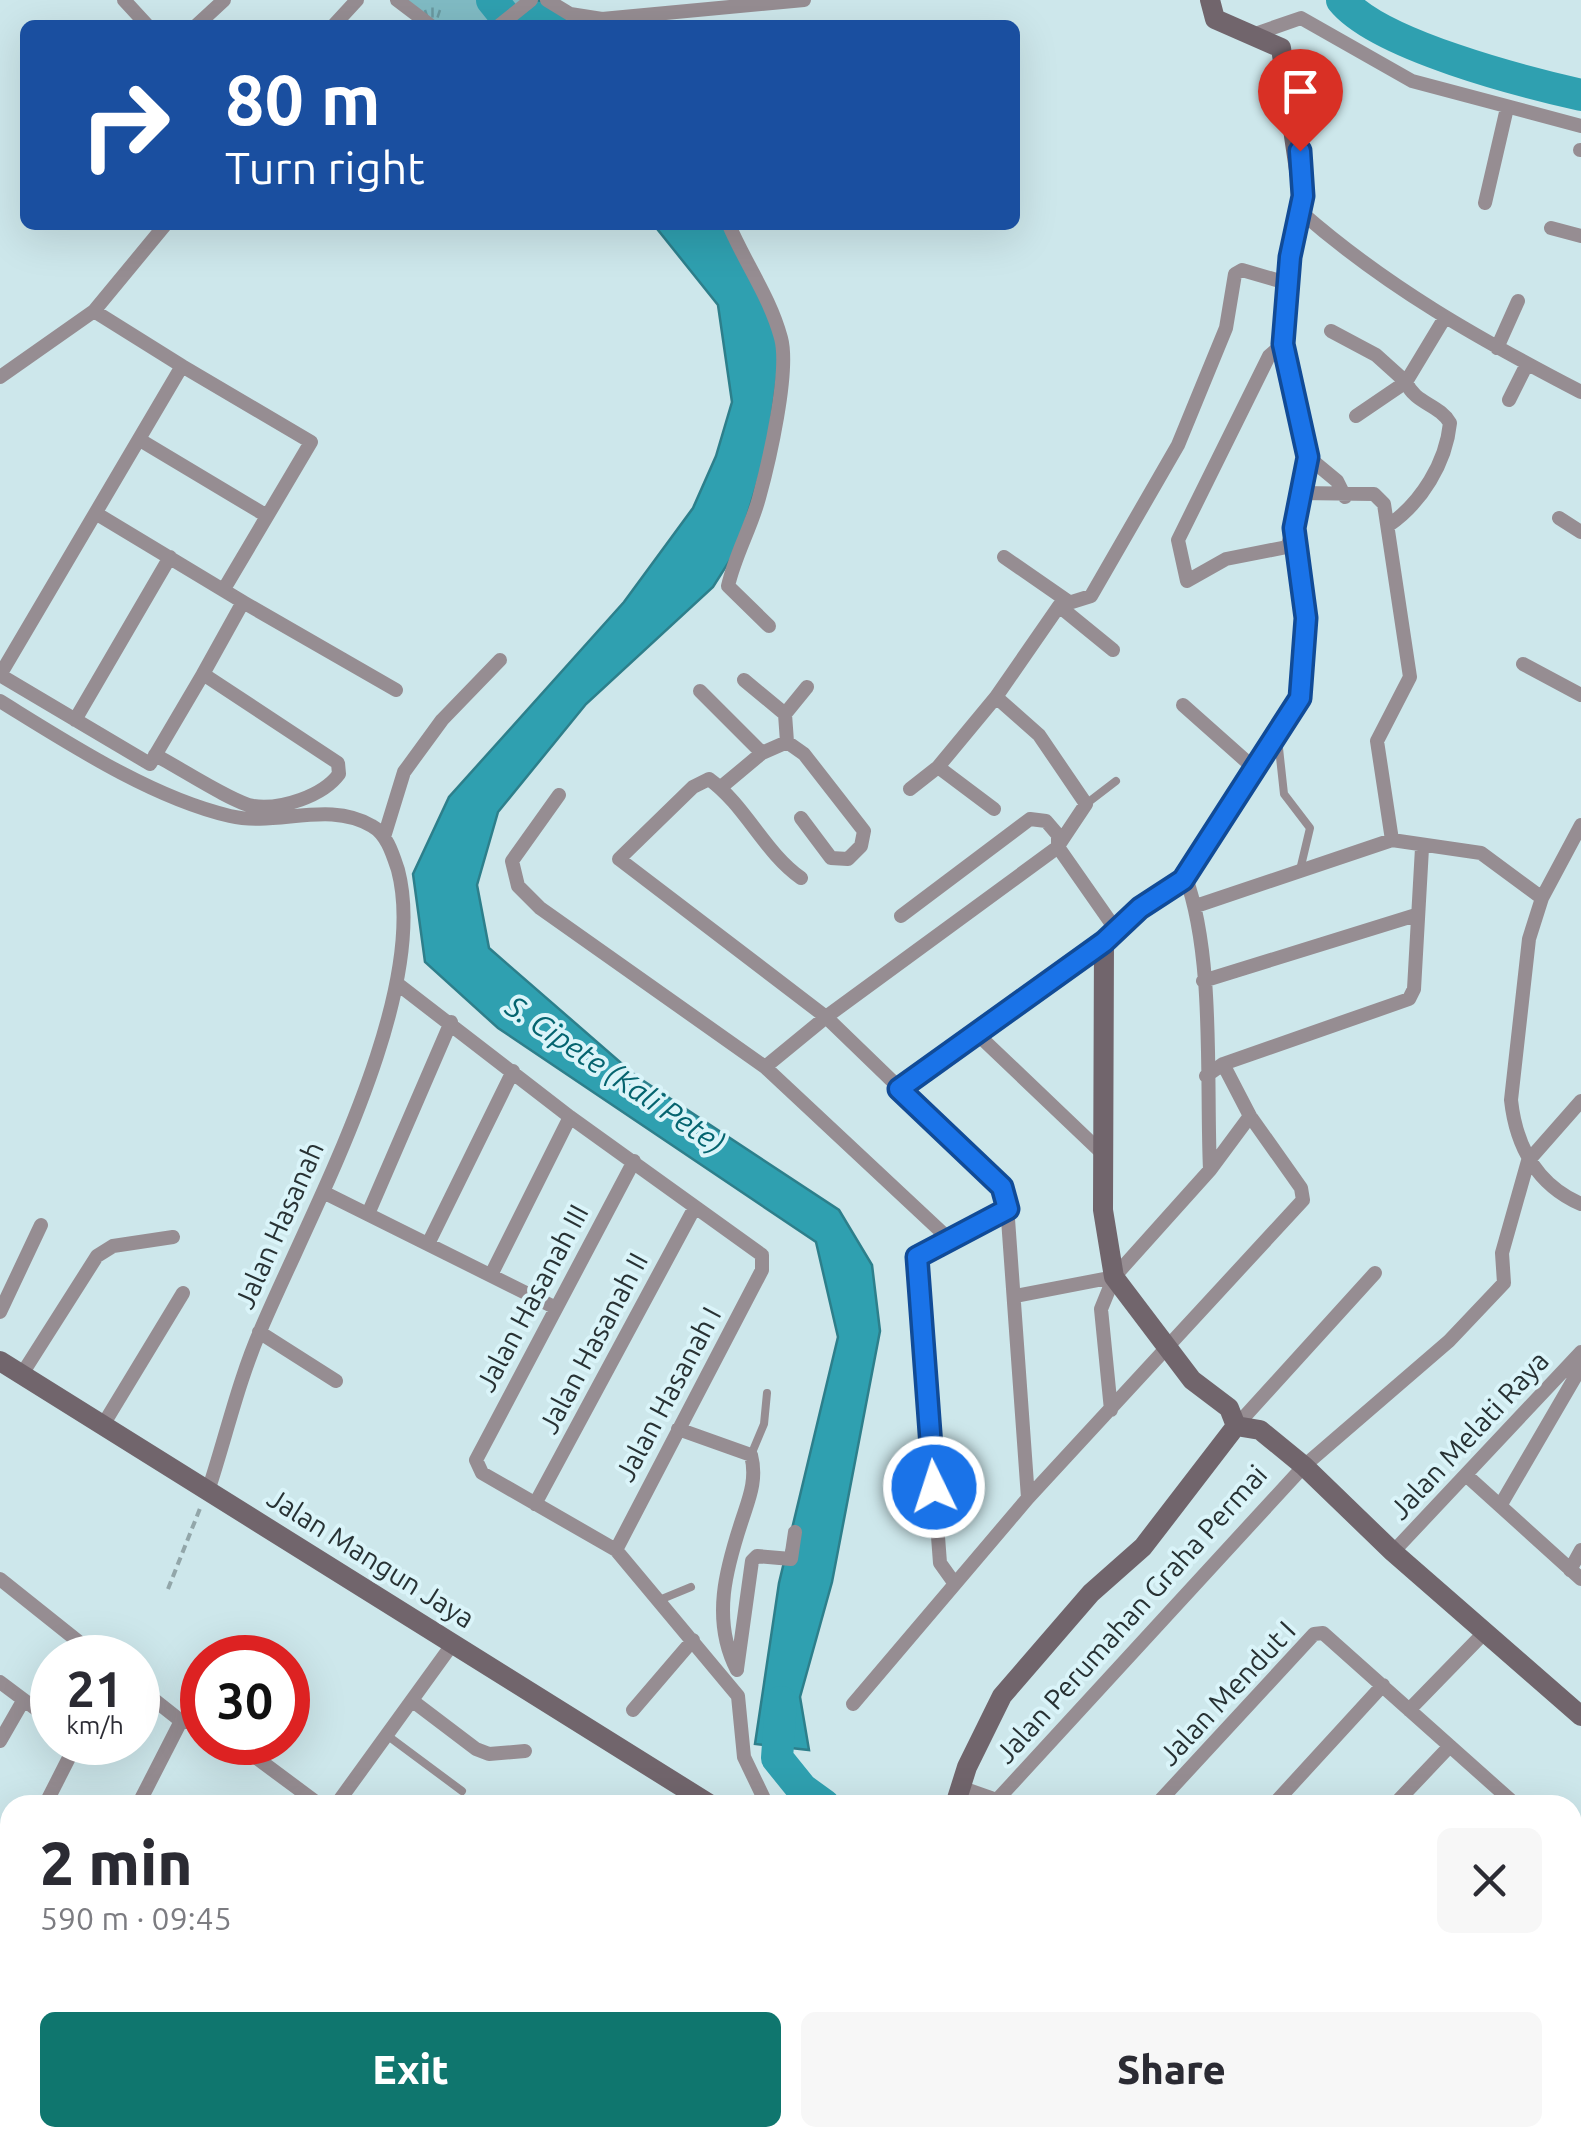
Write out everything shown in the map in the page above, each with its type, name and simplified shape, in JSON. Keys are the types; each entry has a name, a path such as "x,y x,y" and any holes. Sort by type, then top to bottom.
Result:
{"street":[{"path":"124,0 142,20"},
{"path":"203,20 224,0"},
{"path":"339,20 357,0"},
{"path":"397,0 423,20"},
{"path":"506,20 531,0"},
{"path":"547,0 574,20 804,0"},
{"path":"899,1089 1110,936 1185,875 1300,698 1306,618 1290,537 1308,457 1283,344 1287,283 1301,212 1300,151 1284,88 1281,48 1215,19 1210,0"},
{"path":"1254,34 1301,18 1412,81 1581,126"},
{"path":"1485,203 1507,108"},
{"path":"1301,212 1362,266 1444,319 1581,392"},
{"path":"1551,228 1581,236"},
{"path":"0,377 94,311 160,230"},
{"path":"732,230 768,300 782,342 782,392 759,500 737,548 728,586 769,626"},
{"path":"910,789 938,767 996,697 1064,604 1091,596 1178,445 1226,328 1235,274 1242,270 1287,283"},
{"path":"1497,348 1518,301"},
{"path":"94,311 311,442 224,589"},
{"path":"1356,416 1406,382 1444,319"},
{"path":"1331,331 1376,355 1406,382 1419,400 1446,416 1449,434 1414,508 1389,525"},
{"path":"1283,344 1269,356 1178,540 1188,580 1200,578 1226,559 1290,537"},
{"path":"1510,400 1527,364"},
{"path":"182,366 0,675 150,764 243,602"},
{"path":"140,440 267,516"},
{"path":"1308,457 1337,482 1345,497"},
{"path":"1300,494 1376,495 1389,525 1410,677 1377,741 1392,840"},
{"path":"97,514 396,690"},
{"path":"1559,518 1581,532"},
{"path":"75,720 170,557"},
{"path":"1004,558 1064,604 1113,650"},
{"path":"0,701 72,746 190,804 235,817 336,813 355,817 384,837 404,772 442,720 500,660"},
{"path":"1523,664 1581,695"},
{"path":"155,755 252,806 292,802 320,792 339,774 338,763 202,674"},
{"path":"744,680 786,714"},
{"path":"801,818 831,858 848,858 861,846 864,830 804,754 788,742 786,714 807,687"},
{"path":"700,691 762,753"},
{"path":"766,1066 826,1017 1058,847 1086,804 1038,735 996,697"},
{"path":"1183,705 1255,769"},
{"path":"720,788 762,753 788,742"},
{"path":"938,767 994,808"},
{"path":"801,878 779,862 762,834 709,779 693,787 620,859 826,1017 1002,1187 1008,1209 1016,1296 1028,1498"},
{"path":"560,795 512,861 518,886 540,908 766,1066 949,1239"},
{"path":"901,916 1030,819 1046,821 1058,834 1058,847 1110,936 1102,1153 1104,1210 1114,1277 1192,1380 1229,1408 1236,1426"},
{"path":"1581,825 1542,898 1523,970 1511,1100 1514,1124 1528,1161 1563,1196 1581,1204"},
{"name":"Jalan Hasanah","path":"208,1488 260,1332 326,1193 399,984 402,885 384,837"},
{"path":"1196,906 1392,840 1422,848 1480,853 1542,898"},
{"path":"1206,1076 1224,1064 1406,1002 1414,990 1422,848"},
{"path":"1185,875 1196,906 1203,981 1210,1170"},
{"path":"1203,981 1416,915"},
{"path":"399,984 570,1118 695,1207"},
{"path":"368,1214 452,1022"},
{"path":"974,1031 1102,1153"},
{"path":"853,1704 1028,1498 1167,1351 1304,1197 1250,1116 1224,1064"},
{"path":"428,1244 513,1072"},
{"path":"1304,1466 1449,1342 1504,1283 1502,1253 1528,1161 1581,1101"},
{"path":"1110,1410 1101,1309 1114,1277 1210,1170 1250,1116"},
{"path":"491,1275 570,1118"},
{"name":"Jalan Hasanah III","path":"535,1504 482,1472 476,1460 634,1161"},
{"path":"326,1193 554,1307"},
{"name":"Jalan Hasanah I","path":"616,1550 762,1261 757,1250 695,1207"},
{"name":"Jalan Hasanah II","path":"535,1504 695,1207"},
{"path":"956,1584 940,1563 917,1260 918,1254 1008,1209"},
{"path":"0,1312 41,1225"},
{"path":"22,1374 97,1256 112,1246 173,1236"},
{"path":"958,1795 1002,1696 1091,1592 1144,1547 1236,1426 1375,1273"},
{"path":"1016,1296 1114,1277"},
{"path":"104,1425 184,1293"},
{"path":"260,1332 336,1381"},
{"name":"Jalan Mangun Jaya","path":"0,1361 454,1642 684,1795"},
{"path":"1500,1506 1579,1362"},
{"name":"Jalan Melati Raya","path":"1393,1552 1579,1362"},
{"name":"Jalan Perumahan Graha Permai","path":"1236,1426 1260,1430 1304,1466 1393,1552 1581,1716"},
{"path":"678,1429 751,1456 751,1496 721,1611 726,1649 737,1670"},
{"name":"Jalan Perumahan Graha Permai","path":"1006,1795 1304,1466"},
{"path":"1466,1475 1576,1574"},
{"path":"535,1504 616,1550 732,1689 742,1705 744,1757 761,1795"},
{"path":"732,1689 752,1561 757,1556 790,1559 795,1532"},
{"path":"1576,1574 1581,1550"},
{"path":"0,1579 70,1635"},
{"path":"1409,1710 1484,1633"},
{"name":"Jalan Mendut I","path":"1170,1795 1314,1634 1331,1636 1383,1684"},
{"path":"633,1710 693,1640"},
{"path":"344,1795 454,1642"},
{"path":"0,1682 30,1706"},
{"path":"1282,1795 1383,1684 1502,1795"},
{"path":"0,1741 23,1701"},
{"path":"414,1702 476,1749 490,1754 525,1752"},
{"path":"143,1795 180,1721 160,1705"},
{"path":"1403,1795 1448,1748"},
{"path":"50,1795 65,1765"},
{"path":"275,1765 309,1795"}],"lane":[{"path":"1278,735 1284,794 1310,828 1300,871"},
{"path":"1086,804 1116,781"},
{"path":"751,1456 764,1424 767,1392"},
{"path":"656,1601 691,1587"},
{"path":"388,1736 462,1791"}],"path":[{"path":"168,1589 208,1488"}],"green space":[{"path":"397,0 489,0 495,5 492,0 531,0 507,20 423,20"}],"water":[{"path":"531,0 557,6 573,20 506,20"},
{"path":"658,230 731,230 782,341 767,451 737,549 713,587 586,704 498,812 477,885 489,948 636,1076 839,1210 872,1265 880,1331 832,1582 800,1697 809,1750 755,1744 779,1583 838,1337 816,1242 498,1028 425,962 413,874 449,797 624,602 693,508 716,456 732,402 718,305"}],"waterway":[{"name":"S. Cipete (Kali Pete)","path":"492,0 508,20"},
{"path":"1342,0 1360,16 1418,46 1490,71 1581,95"},
{"name":"S. Cipete (Kali Pete)","path":"781,1702 777,1758 810,1795"}],"route":[{"path":"934,1487 917,1257 1008,1209 1007,1194 899,1089 974,1031 1104,942 1140,908 1183,880 1300,698 1306,618 1294,528 1308,457 1294,408 1283,344 1290,257 1303,196 1300,151"}]}
